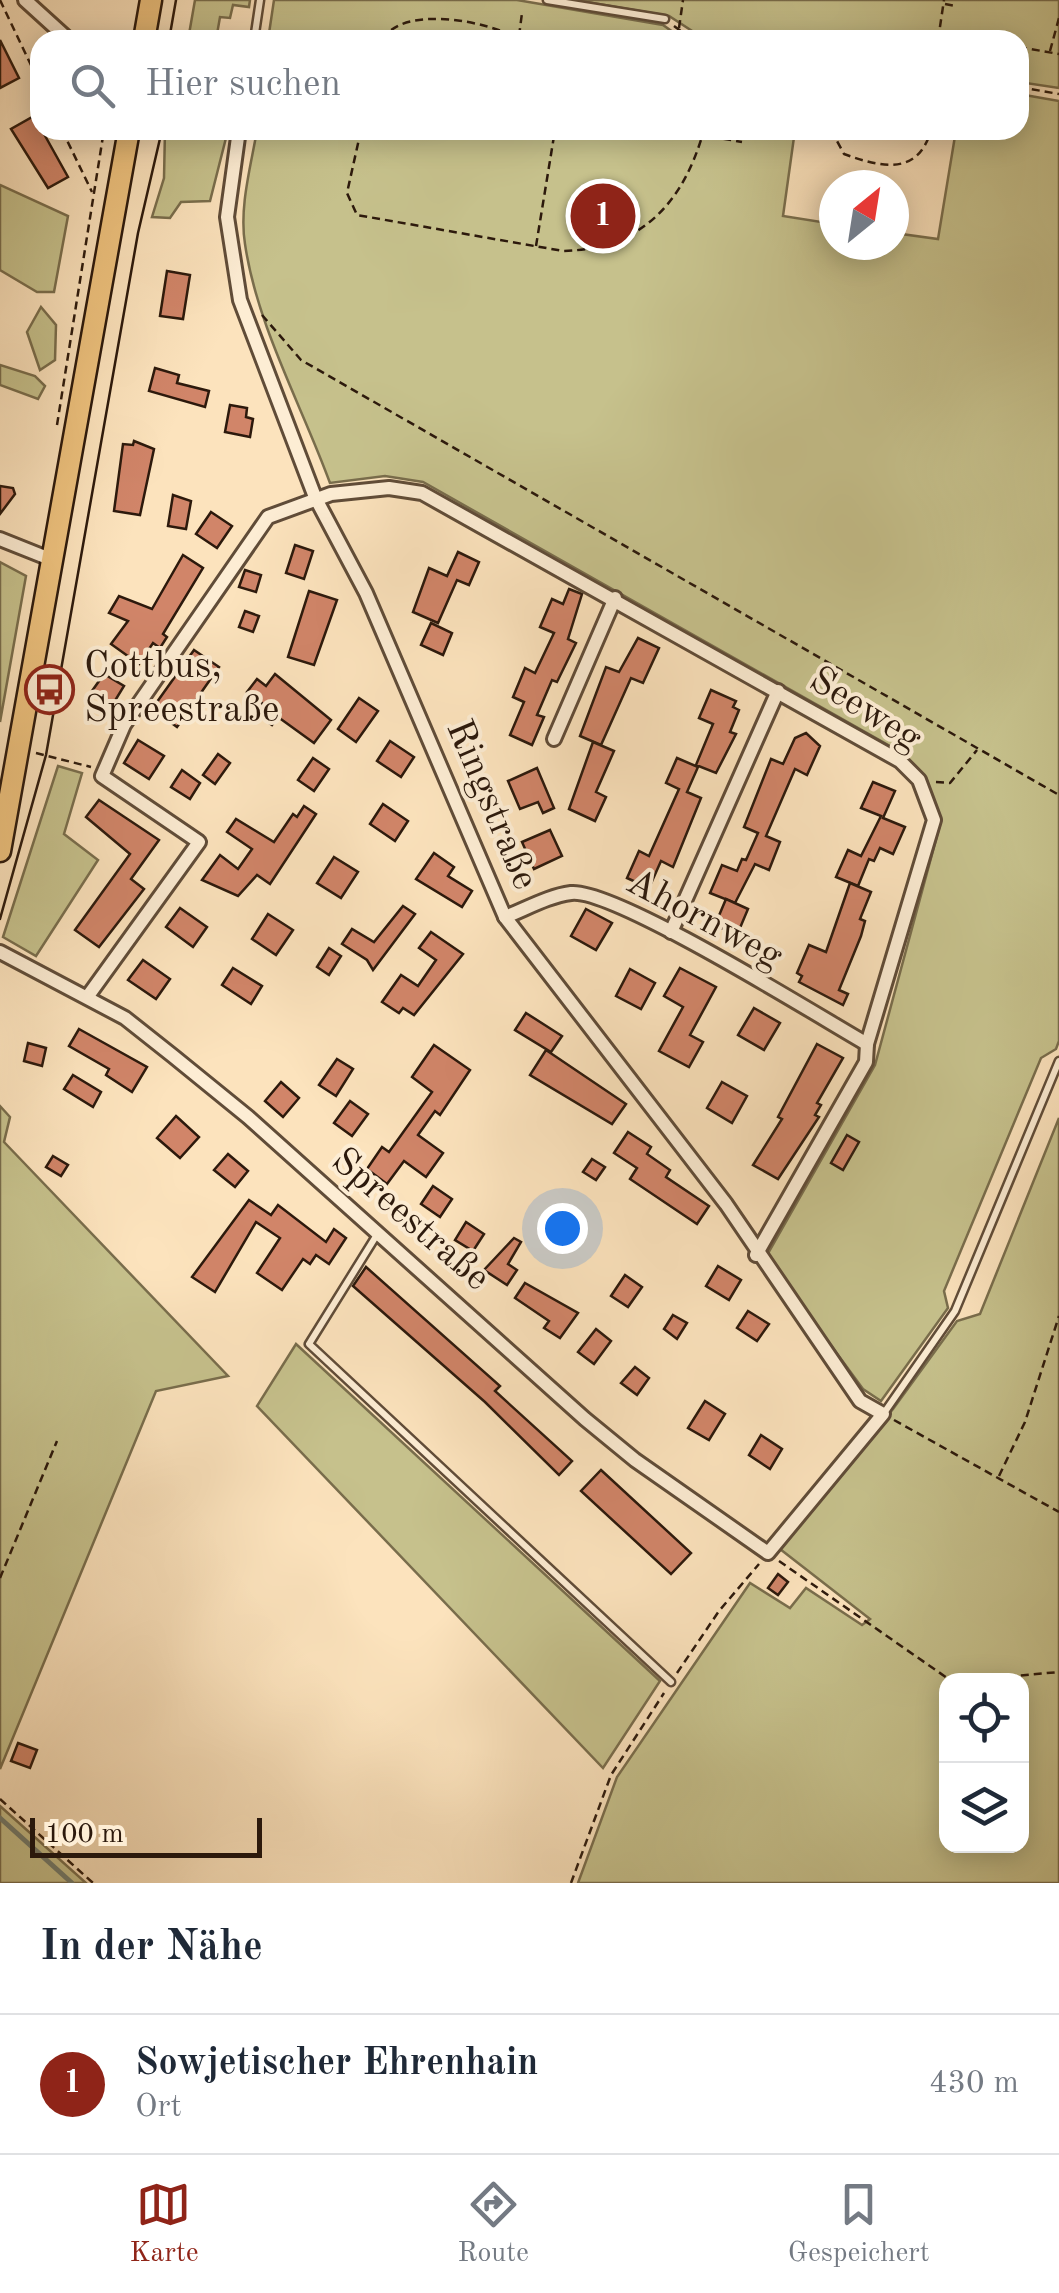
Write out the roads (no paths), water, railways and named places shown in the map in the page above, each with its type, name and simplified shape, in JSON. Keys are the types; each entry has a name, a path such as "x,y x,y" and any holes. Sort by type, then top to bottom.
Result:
{"main road":[{"path":"146,30 151,0"},
{"path":"0,851 128,140"}],"street":[{"path":"25,0 58,30"},
{"name":"Ringstraße","path":"238,140 227,217 240,300 315,497 382,629 505,918 726,1204 756,1255 860,1401 883,1414"},
{"name":"Seeweg","path":"88,996 199,842 102,776 124,725 268,517 315,497 390,488 422,492 778,691 900,762 919,780 934,820 867,1044 866,1062 756,1255"},
{"path":"0,539 55,561"},
{"path":"554,739 615,598"},
{"path":"671,932 778,691"},
{"name":"Ahornweg","path":"505,918 572,893 596,896 671,932 867,1044"},
{"name":"Spreestraße","path":"0,952 125,1018 238,1108 635,1460 768,1553 883,1414"}],"lane":[{"path":"256,30 260,0"},
{"path":"548,0 665,20"},
{"path":"883,1414 955,1311 1059,1061"},
{"path":"378,1232 309,1344 671,1682"}],"waterway":[{"path":"0,1818 72,1883"}],"tram line":[{"path":"171,30 176,0"},
{"path":"0,919 46,755 138,233 160,140"}],"place":[{"name":"Sowjetischer Ehrenhain","path":"603,216"},
{"name":"Cottbus, Spreestraße","path":"49,689"}]}
